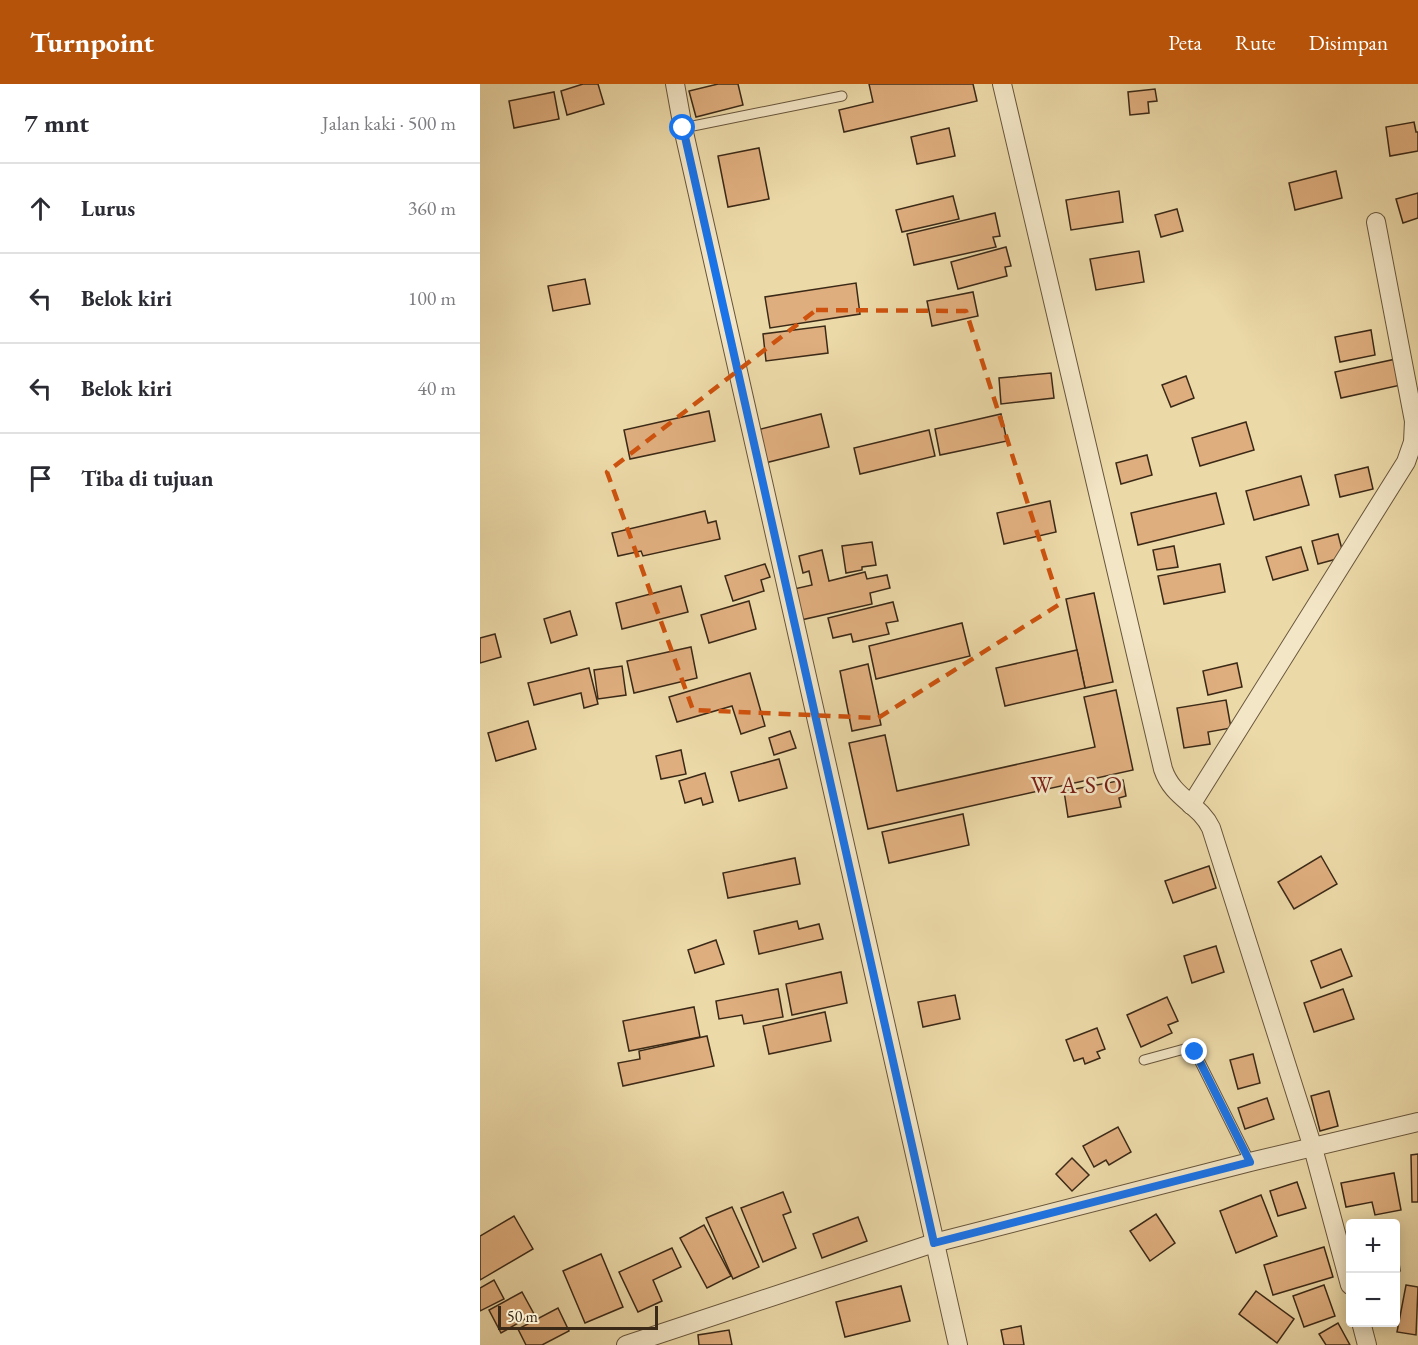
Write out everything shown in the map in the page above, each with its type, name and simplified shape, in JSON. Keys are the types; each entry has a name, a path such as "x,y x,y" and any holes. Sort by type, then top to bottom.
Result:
{"street":[{"path":"675,84 683,128 958,1345"},
{"path":"1002,84 1163,769 1174,790 1208,820 1211,828 1312,1148 1347,1273"},
{"path":"1191,805 1406,462 1413,442 1414,421 1376,222"},
{"path":"626,1345 934,1243 1250,1162 1418,1122"},
{"path":"1362,1327 1367,1345"}],"lane":[{"path":"683,128 842,96"},
{"path":"1144,1060 1188,1048 1195,1052 1250,1162"}],"highlighted area":[{"path":"816,310 966,311 1060,604 878,718 693,710 607,472"}],"building":[{"path":"583,84 598,84 604,104 567,115 561,91"},
{"path":"718,84 738,84 743,105 696,117 689,91"},
{"path":"869,84 973,84 977,101 844,132 839,110 873,102"},
{"path":"1155,89 1157,101 1148,102 1149,113 1130,115 1128,92"},
{"path":"554,92 559,119 514,128 509,101"},
{"path":"1414,122 1416,132 1418,132 1418,151 1390,156 1386,127"},
{"path":"949,128 955,156 917,164 911,137"},
{"path":"759,148 769,199 728,207 718,156"},
{"path":"1336,171 1342,198 1295,210 1289,183"},
{"path":"1119,191 1123,222 1071,230 1066,200"},
{"path":"1418,193 1418,218 1403,223 1396,199"},
{"path":"953,196 959,219 902,232 896,210"},
{"path":"1177,209 1183,231 1161,237 1155,215"},
{"path":"995,213 1000,236 993,237 996,247 914,265 907,234"},
{"path":"1006,247 1011,266 1005,267 1007,276 958,289 951,262"},
{"path":"1139,251 1144,282 1096,290 1090,259"},
{"path":"585,279 590,304 553,311 548,286"},
{"path":"856,283 860,314 770,328 765,297"},
{"path":"973,292 978,316 932,326 927,301"},
{"path":"825,326 828,353 766,361 763,334"},
{"path":"1371,330 1375,355 1340,362 1335,337"},
{"path":"1396,359 1401,385 1341,398 1335,372"},
{"path":"1051,373 1054,398 1001,404 999,378"},
{"path":"1186,376 1194,398 1171,407 1162,385"},
{"path":"709,411 715,441 630,459 624,430"},
{"path":"821,414 829,447 765,463 757,430"},
{"path":"1001,414 1007,441 940,455 935,429"},
{"path":"1246,422 1254,450 1200,466 1192,438"},
{"path":"929,430 935,456 860,474 854,448"},
{"path":"1147,455 1152,475 1121,484 1116,463"},
{"path":"1368,467 1373,489 1340,497 1335,475"},
{"path":"1301,476 1309,505 1254,520 1246,491"},
{"path":"1216,493 1224,524 1138,545 1131,513"},
{"path":"1050,501 1056,532 1004,544 997,513"},
{"path":"705,511 708,523 716,521 720,539 643,556 641,551 618,556 612,533"},
{"path":"1338,534 1344,557 1318,564 1312,541"},
{"path":"872,542 876,565 846,573 842,546"},
{"path":"1174,546 1178,567 1157,570 1153,550"},
{"path":"1301,547 1308,570 1273,580 1266,557"},
{"path":"822,550 829,581 865,572 867,579 887,575 890,588 870,593 872,604 801,620 794,589 812,585 809,571 803,573 799,556"},
{"path":"765,564 770,577 761,580 764,591 733,601 725,576"},
{"path":"1220,564 1225,592 1164,604 1158,576"},
{"path":"681,586 688,612 622,629 616,603"},
{"path":"1094,593 1113,682 1085,688 1066,599"},
{"path":"749,601 756,629 709,643 701,615"},
{"path":"893,602 898,621 886,623 889,634 853,642 851,634 833,638 828,618"},
{"path":"570,611 577,635 551,643 544,619"},
{"path":"962,623 970,656 876,679 869,646"},
{"path":"495,634 501,657 480,663 480,638"},
{"path":"691,647 697,678 634,693 627,661"},
{"path":"1077,650 1085,688 1005,706 996,668"},
{"path":"1237,663 1242,687 1208,695 1203,671"},
{"path":"868,664 881,725 852,731 840,671"},
{"path":"622,666 626,695 598,699 594,670"},
{"path":"589,668 598,704 584,708 581,693 534,705 528,683"},
{"path":"750,673 765,726 741,734 732,706 677,722 669,697"},
{"path":"1116,690 1133,770 868,829 849,743 885,735 897,791 1095,747 1084,697"},
{"path":"1226,700 1231,728 1208,732 1210,744 1184,748 1177,708"},
{"path":"528,721 536,749 496,761 488,733"},
{"path":"790,731 796,748 774,755 769,738"},
{"path":"681,750 686,774 661,779 656,756"},
{"path":"779,759 787,788 739,801 731,772"},
{"path":"705,773 713,802 703,805 701,798 685,803 679,781"},
{"path":"1123,780 1126,796 1119,798 1121,807 1068,817 1064,791"},
{"path":"963,814 969,845 889,863 882,832"},
{"path":"1321,856 1337,884 1294,909 1278,882"},
{"path":"795,858 800,884 728,898 723,873"},
{"path":"1209,866 1216,888 1173,903 1165,881"},
{"path":"797,921 799,929 819,924 823,939 759,954 754,931"},
{"path":"716,940 724,964 695,973 688,950"},
{"path":"1216,946 1224,972 1192,983 1184,956"},
{"path":"1341,949 1352,976 1321,988 1311,961"},
{"path":"841,972 847,1003 792,1015 786,984"},
{"path":"778,989 783,1017 744,1024 742,1015 719,1019 716,1001"},
{"path":"1343,989 1354,1019 1314,1032 1304,1003"},
{"path":"955,995 960,1019 923,1027 918,1002"},
{"path":"1167,997 1178,1021 1168,1025 1172,1033 1141,1047 1127,1015"},
{"path":"694,1007 700,1037 629,1051 623,1021"},
{"path":"825,1012 831,1041 769,1054 763,1026"},
{"path":"1097,1028 1105,1049 1097,1052 1100,1058 1085,1064 1083,1058 1074,1061 1066,1040"},
{"path":"707,1036 714,1066 623,1086 618,1063 640,1059 639,1051"},
{"path":"1253,1054 1260,1083 1238,1089 1230,1060"},
{"path":"1329,1091 1338,1126 1320,1131 1311,1096"},
{"path":"1267,1098 1274,1119 1245,1129 1238,1108"},
{"path":"1118,1127 1131,1152 1109,1165 1106,1160 1094,1167 1083,1146"},
{"path":"1418,1154 1418,1202 1412,1202 1411,1155"},
{"path":"1072,1158 1089,1175 1072,1191 1056,1174"},
{"path":"1394,1173 1401,1210 1375,1215 1372,1202 1346,1207 1341,1183"},
{"path":"1297,1182 1306,1208 1278,1216 1270,1191"},
{"path":"783,1192 791,1212 783,1215 796,1248 763,1262 741,1208"},
{"path":"1261,1195 1277,1236 1236,1253 1220,1211"},
{"path":"732,1207 759,1267 733,1279 706,1218"},
{"path":"1156,1214 1175,1243 1150,1261 1130,1231"},
{"path":"514,1216 533,1249 480,1280 480,1236"},
{"path":"858,1217 867,1241 822,1258 813,1234"},
{"path":"704,1225 731,1276 707,1288 680,1238"},
{"path":"1324,1247 1333,1277 1273,1295 1264,1265"},
{"path":"672,1248 681,1267 653,1280 662,1301 638,1312 619,1272"},
{"path":"601,1254 623,1307 585,1323 563,1271"},
{"path":"494,1280 504,1299 480,1311 480,1288"},
{"path":"1324,1285 1335,1316 1304,1327 1293,1296"},
{"path":"1406,1285 1418,1287 1416,1335 1397,1332 1400,1327"},
{"path":"901,1286 910,1321 845,1337 836,1302"},
{"path":"1256,1291 1294,1319 1277,1343 1239,1314"},
{"path":"522,1292 534,1314 501,1333 489,1310"},
{"path":"558,1308 569,1331 542,1345 526,1345 518,1329"},
{"path":"1338,1323 1350,1345 1326,1345 1319,1334"},
{"path":"1021,1326 1024,1345 1004,1345 1001,1330"},
{"path":"729,1330 732,1345 699,1345 698,1335"}],"district":[{"name":"W A S O","path":"1077,785"}],"route":[{"path":"683,128 934,1243 1250,1162 1195,1052"}]}
